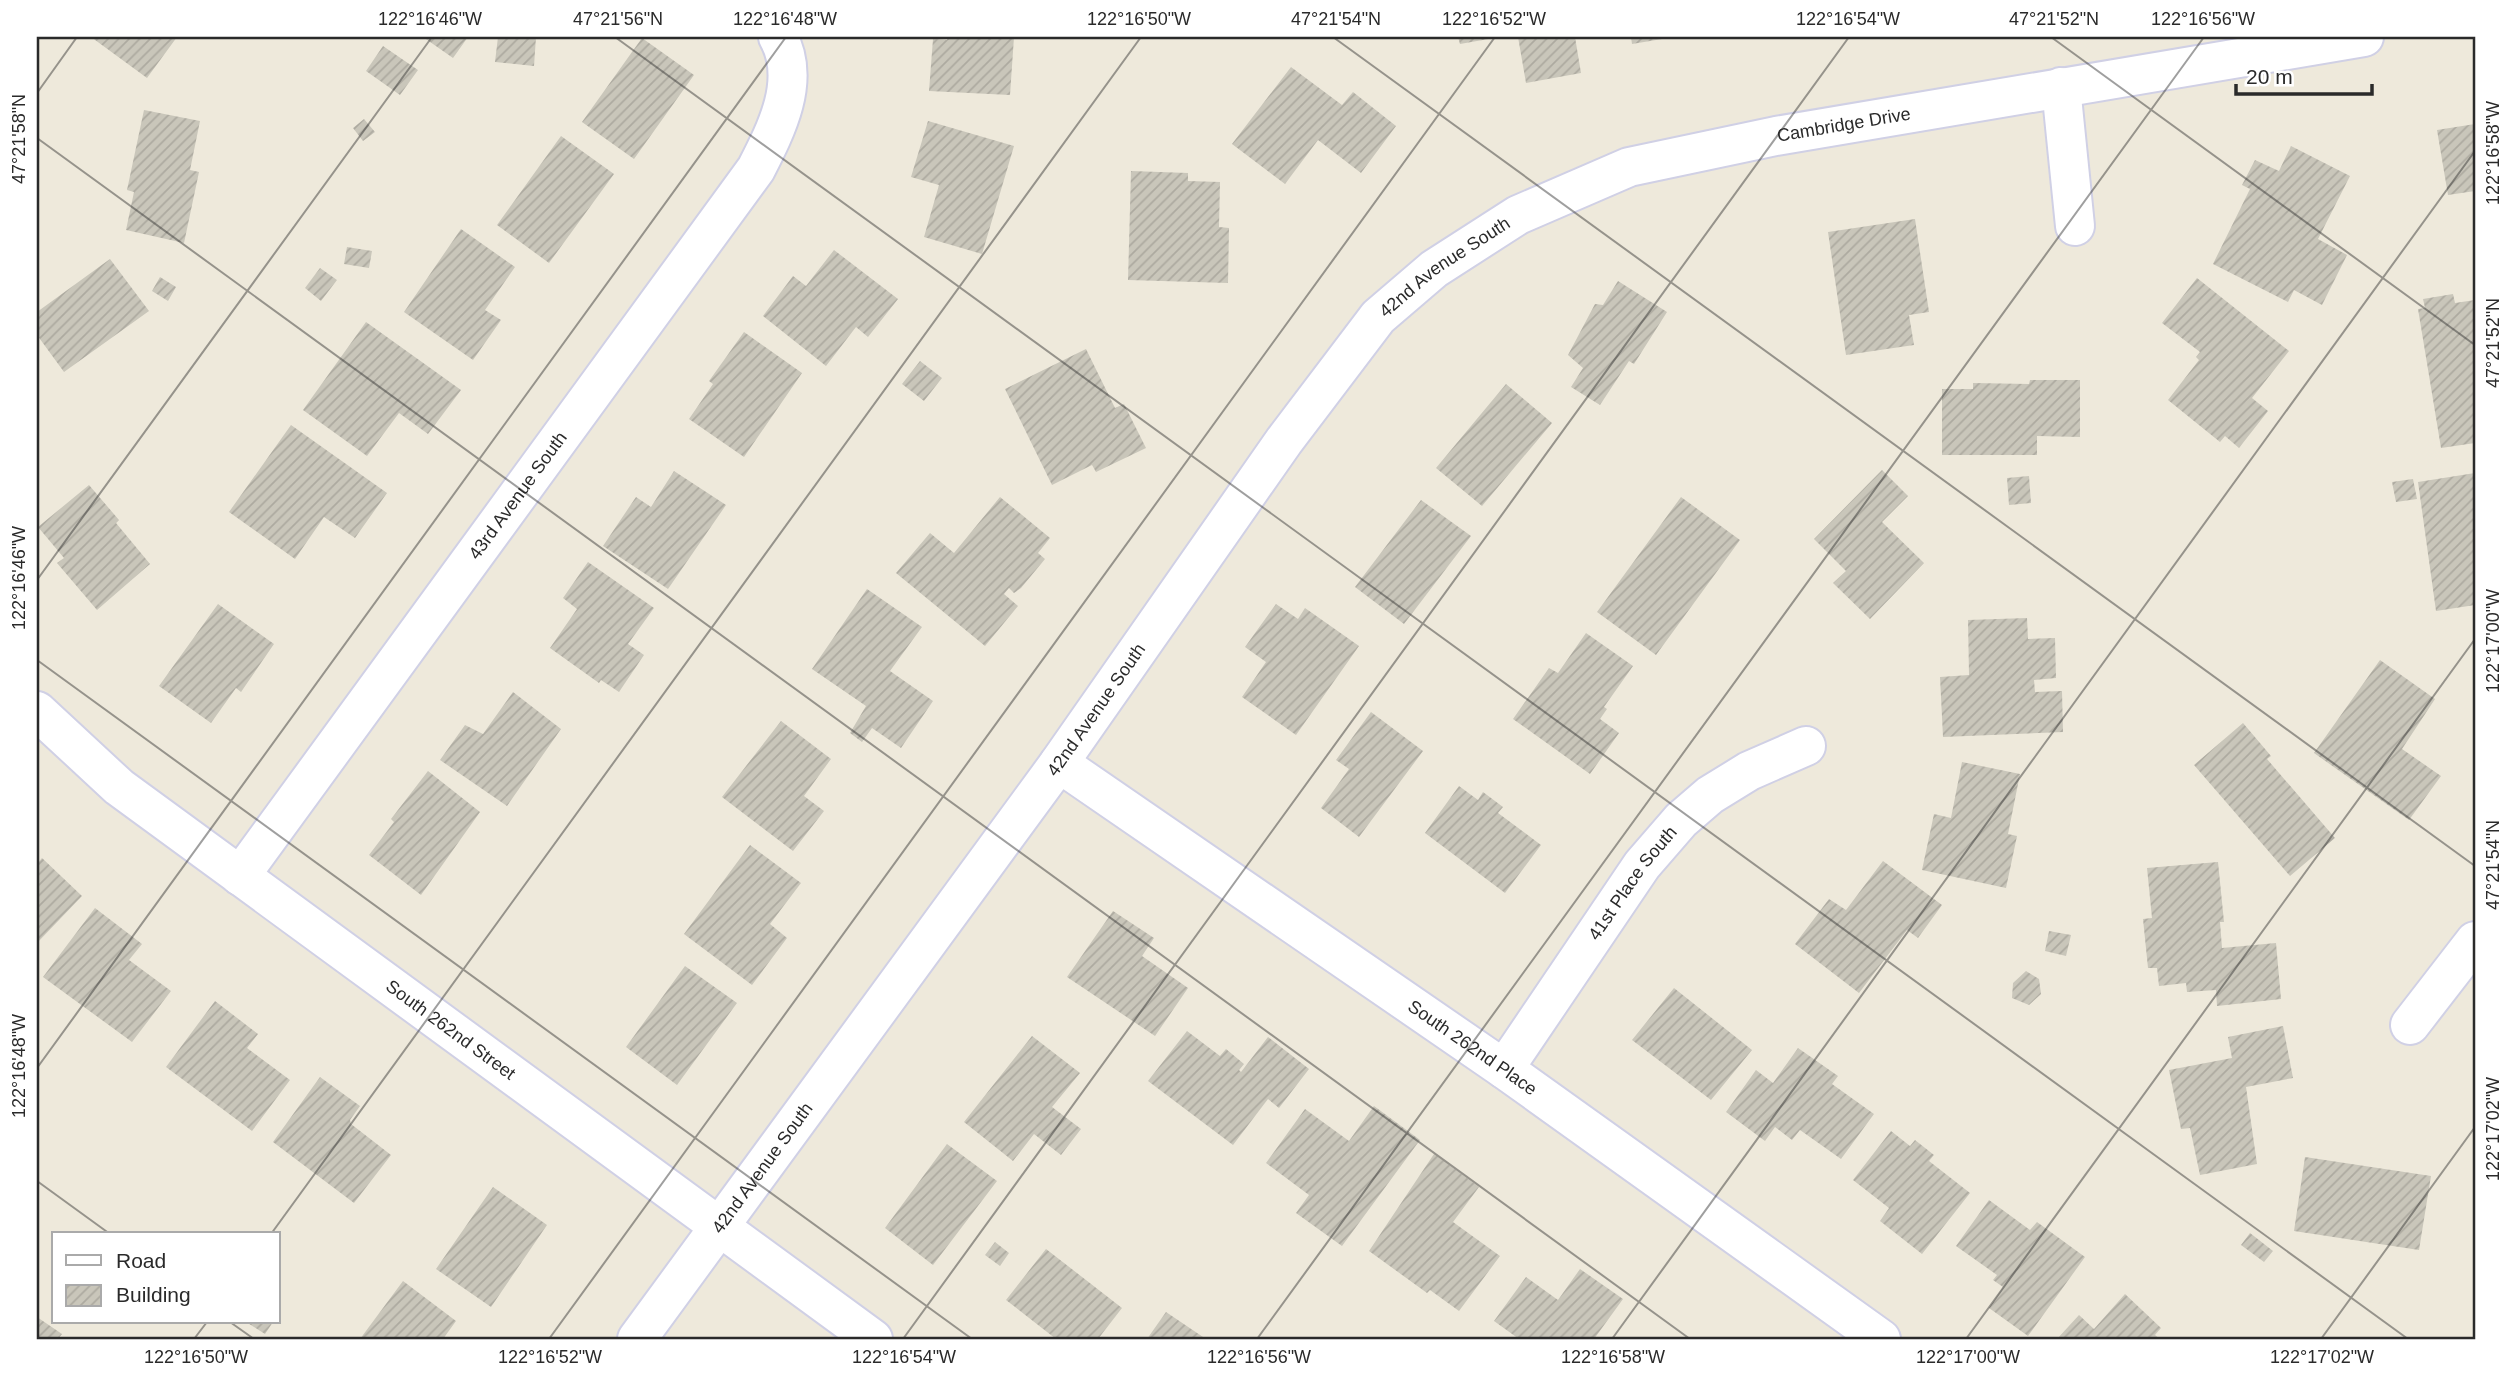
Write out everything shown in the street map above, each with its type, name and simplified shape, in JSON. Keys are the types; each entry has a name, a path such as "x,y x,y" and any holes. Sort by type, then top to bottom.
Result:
{"street":[{"name":"43rd Avenue South","path":"240,876 707,241 756,169 783,110 788,78 783,46 778,37"},
{"name":"Cambridge Drive","path":"1629,167 1776,136 2364,37"},
{"path":"2061,87 2075,226"},
{"name":"42nd Avenue South","path":"637,1339 1059,763 1284,441 1378,317 1434,269 1518,215 1629,167"},
{"name":"South 262nd Street","path":"37,711 120,787 873,1339"},
{"name":"41st Place South","path":"1504,1069 1642,864 1681,820 1710,795 1749,771 1806,746"},
{"name":"South 262nd Place","path":"1059,763 1504,1069 1881,1339"},
{"path":"2410,1025 2475,941"}],"building":[{"path":"91,37 177,37 147,78"},
{"path":"423,37 468,37 453,58"},
{"path":"498,37 536,37 534,66 495,62"},
{"path":"948,37 1014,37 1010,95 929,91 933,39 947,40"},
{"path":"1458,37 1494,37 1494,38 1460,44"},
{"path":"1518,37 1575,37 1581,73 1526,83"},
{"path":"1631,37 1668,37 1668,38 1632,44"},
{"path":"642,38 694,75 634,159 582,122"},
{"path":"383,46 418,70 400,95 366,71"},
{"path":"1291,67 1342,105 1353,92 1396,126 1361,173 1318,140 1285,184 1232,144"},
{"path":"144,110 200,121 190,170 199,172 184,243 126,230 134,192 127,190"},
{"path":"364,119 375,132 363,141 353,128"},
{"path":"928,121 1014,146 982,254 924,237 939,185 911,177"},
{"path":"2475,124 2475,191 2448,195 2437,130"},
{"path":"561,136 614,174 549,263 497,225"},
{"path":"2291,146 2350,176 2318,239 2347,255 2322,305 2294,290 2288,302 2213,264 2250,189 2242,185 2255,160 2279,171"},
{"path":"1131,171 1188,173 1188,181 1220,182 1219,227 1229,228 1228,283 1128,280"},
{"path":"1915,219 1929,312 1909,315 1914,345 1846,355 1828,232"},
{"path":"461,229 515,267 485,310 501,320 473,360 404,312"},
{"path":"347,247 372,251 369,268 344,264"},
{"path":"834,250 898,299 868,337 856,327 826,366 763,316 793,276 806,286"},
{"path":"110,259 149,311 64,372 37,335 37,312"},
{"path":"320,268 337,280 321,301 305,288"},
{"path":"160,277 176,287 168,301 152,291"},
{"path":"2197,278 2289,351 2252,398 2268,411 2239,448 2225,436 2220,442 2168,400 2199,360 2196,357 2200,352 2162,323"},
{"path":"1618,281 1667,312 1634,364 1629,361 1600,405 1571,387 1583,368 1568,355 1595,304 1603,305"},
{"path":"2453,294 2455,303 2475,300 2475,443 2441,448 2418,309 2425,308 2423,299"},
{"path":"366,322 461,390 428,434 399,413 367,456 303,410"},
{"path":"744,332 802,373 744,457 689,419 713,384 709,381"},
{"path":"1086,349 1115,408 1124,404 1146,448 1096,472 1092,465 1052,485 1005,389"},
{"path":"920,361 942,378 924,401 902,384"},
{"path":"2030,380 2080,380 2080,437 2037,436 2037,455 1942,455 1942,389 1973,389 1973,383 2029,384"},
{"path":"1506,384 1552,423 1482,506 1436,468"},
{"path":"291,425 387,493 355,538 324,517 295,559 229,512"},
{"path":"1882,470 1908,496 1882,522 1924,563 1870,619 1833,583 1846,571 1814,539"},
{"path":"674,471 726,505 668,589 603,546 636,497 651,507"},
{"path":"2475,473 2475,605 2436,611 2418,482"},
{"path":"2029,476 2031,503 2009,505 2007,478"},
{"path":"2413,479 2417,499 2396,502 2392,482"},
{"path":"89,485 119,520 116,523 150,564 97,610 57,563 64,558 38,527"},
{"path":"1000,497 1050,538 1038,553 1045,559 1021,588 1014,593 1009,588 1004,594 1018,606 985,646 896,573 930,533 954,553"},
{"path":"1681,497 1740,540 1656,655 1597,612"},
{"path":"1421,500 1471,536 1404,624 1355,587"},
{"path":"588,562 654,608 628,644 644,655 619,692 601,680 599,683 550,648 577,609 563,598"},
{"path":"867,589 922,627 890,671 933,701 901,748 872,728 862,742 850,733 866,706 812,669"},
{"path":"218,604 274,644 241,692 236,688 211,723 159,686"},
{"path":"1276,604 1298,619 1305,608 1359,646 1296,735 1242,697 1266,662 1245,647"},
{"path":"2027,618 2028,639 2055,638 2056,678 2034,680 2035,692 2062,691 2063,732 1943,737 1940,677 1969,675 1968,620"},
{"path":"1586,633 1633,666 1604,707 1607,709 1600,719 1619,733 1590,774 1513,719 1549,668 1558,673"},
{"path":"2380,660 2435,699 2402,749 2441,776 2409,820 2314,753"},
{"path":"513,692 561,729 507,806 440,760 465,725 483,734"},
{"path":"1371,712 1423,751 1359,837 1321,808 1349,769 1336,760"},
{"path":"781,721 831,759 804,796 824,811 793,851 722,797"},
{"path":"2243,723 2271,756 2267,759 2335,838 2290,876 2194,765"},
{"path":"1962,762 2020,774 2008,834 2017,836 2006,888 1922,870 1934,814 1951,818"},
{"path":"428,771 480,812 421,895 369,855 394,822 391,819"},
{"path":"1459,786 1478,800 1483,792 1503,807 1498,813 1541,845 1505,893 1425,833"},
{"path":"750,845 801,883 770,924 787,938 752,985 684,934"},
{"path":"42,858 82,896 37,943 37,864"},
{"path":"1883,861 1942,905 1918,938 1907,930 1859,993 1795,944 1829,899 1846,910"},
{"path":"2218,862 2224,922 2220,922 2222,948 2276,943 2281,999 2217,1006 2216,990 2187,992 2186,983 2159,986 2157,968 2148,968 2143,919 2152,918 2147,868"},
{"path":"95,908 142,944 129,960 171,991 132,1042 43,977"},
{"path":"1113,911 1154,938 1142,956 1188,988 1155,1036 1067,977"},
{"path":"2049,931 2071,935 2066,956 2045,951"},
{"path":"685,966 737,1003 677,1085 626,1047"},
{"path":"2026,971 2039,979 2041,994 2029,1005 2012,998 2013,983"},
{"path":"1674,988 1752,1050 1711,1100 1632,1040"},
{"path":"215,1001 258,1034 247,1048 290,1080 252,1131 166,1067"},
{"path":"2283,1026 2293,1078 2246,1087 2257,1164 2200,1175 2190,1128 2181,1129 2169,1070 2232,1058 2228,1037"},
{"path":"1187,1031 1220,1056 1226,1049 1244,1064 1239,1070 1241,1072 1268,1037 1309,1069 1279,1108 1268,1099 1233,1145 1148,1081"},
{"path":"1032,1036 1080,1073 1052,1107 1081,1129 1061,1155 1034,1134 1013,1161 964,1122"},
{"path":"1798,1048 1838,1076 1832,1084 1874,1114 1841,1159 1800,1130 1792,1140 1775,1127 1765,1141 1726,1112 1756,1070 1773,1083"},
{"path":"320,1077 360,1106 350,1120 351,1124 391,1155 354,1203 273,1142"},
{"path":"1374,1106 1420,1140 1342,1246 1296,1213 1309,1195 1266,1163 1305,1109 1349,1141"},
{"path":"1891,1131 1910,1146 1915,1140 1934,1155 1929,1161 1970,1193 1922,1254 1880,1221 1889,1208 1853,1180"},
{"path":"947,1144 997,1181 933,1265 885,1228"},
{"path":"1434,1154 1479,1187 1453,1222 1500,1256 1459,1311 1430,1290 1427,1293 1369,1251"},
{"path":"2305,1157 2431,1176 2419,1250 2294,1231"},
{"path":"493,1187 547,1225 491,1307 436,1269"},
{"path":"1989,1200 2030,1230 2037,1222 2085,1257 2028,1336 1989,1308 2003,1287 1993,1280 1997,1275 1956,1246"},
{"path":"2250,1233 2273,1251 2264,1262 2241,1245"},
{"path":"995,1242 1009,1253 1000,1266 985,1255"},
{"path":"1046,1249 1122,1308 1098,1339 1056,1339 1006,1300"},
{"path":"1580,1269 1623,1299 1594,1339 1519,1339 1494,1321 1526,1277 1558,1300"},
{"path":"403,1281 456,1321 443,1339 360,1339"},
{"path":"2125,1294 2161,1328 2155,1335 2160,1339 2057,1339 2079,1315 2094,1329"},
{"path":"1166,1312 1206,1339 1147,1339"},
{"path":"37,1317 62,1334 58,1339 37,1339"},
{"path":"249,1324 272,1324 265,1334"}]}
